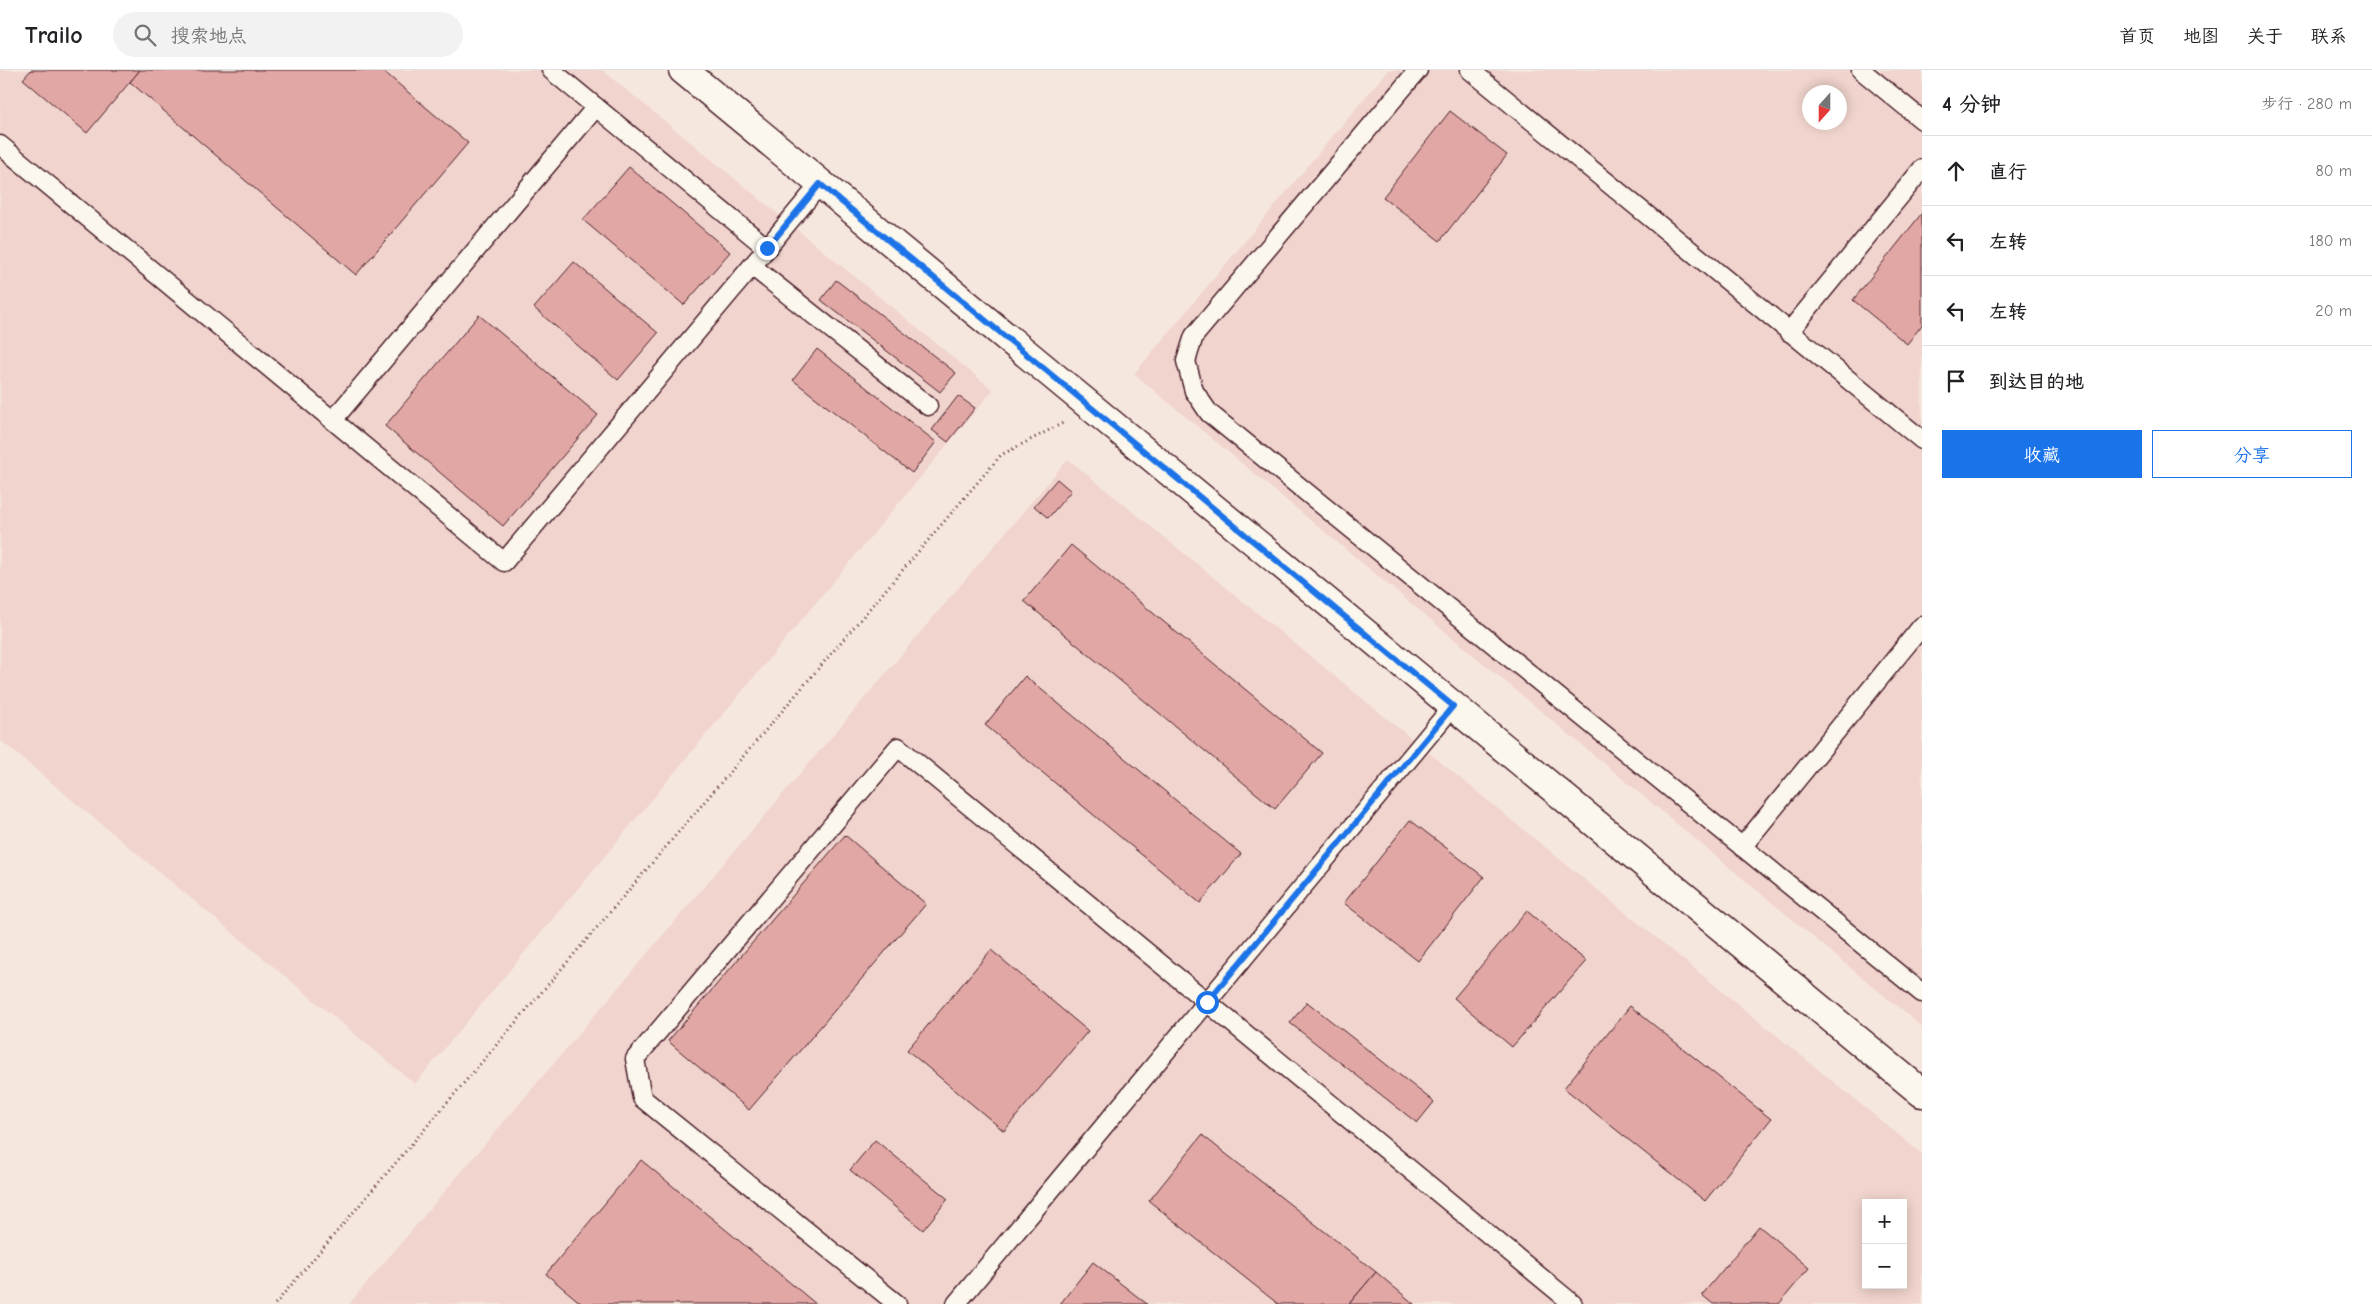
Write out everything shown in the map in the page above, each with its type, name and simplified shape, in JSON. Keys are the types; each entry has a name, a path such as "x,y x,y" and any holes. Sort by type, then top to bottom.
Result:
{"street":[{"path":"683,70 1922,1093"}],"lane":[{"path":"551,70 767,248"},
{"path":"1418,70 1194,336 1186,361 1194,391 1208,413 1922,994"},
{"path":"1470,70 1922,440"},
{"path":"1861,70 1922,120"},
{"path":"332,420 596,108"},
{"path":"0,145 504,562 820,184"},
{"path":"1790,332 1922,169"},
{"path":"752,266 928,406"},
{"path":"1742,847 1922,626"},
{"path":"956,1304 1453,706"},
{"path":"897,1304 642,1098 635,1059 898,747 1573,1304"}],"path":[{"path":"275,1304 1001,455 1092,408"}],"shaded area":[{"path":"0,70 602,70 993,390 415,1084 0,740"},
{"path":"1388,70 1922,70 1922,1027 1134,374"},
{"path":"1068,459 1922,1154 1922,1304 349,1304"}],"building":[{"path":"31,70 140,70 87,133 23,79"},
{"path":"140,70 382,70 468,143 356,275 130,82"},
{"path":"1450,111 1507,155 1440,241 1383,197"},
{"path":"629,167 730,252 684,305 583,220"},
{"path":"1922,213 1922,325 1907,344 1853,300"},
{"path":"574,262 658,333 618,380 534,308"},
{"path":"836,280 956,373 940,392 821,300"},
{"path":"479,315 598,415 503,526 385,426"},
{"path":"817,349 936,442 912,473 793,380"},
{"path":"958,396 975,408 948,442 932,430"},
{"path":"1057,479 1071,491 1048,518 1034,506"},
{"path":"1071,545 1322,753 1275,809 1024,601"},
{"path":"1025,676 1241,854 1200,903 985,725"},
{"path":"1410,820 1484,877 1418,961 1344,903"},
{"path":"845,835 926,904 749,1110 668,1041"},
{"path":"1527,911 1586,961 1512,1047 1454,998"},
{"path":"991,950 1088,1031 1004,1131 907,1050"},
{"path":"1307,1002 1434,1102 1417,1123 1290,1023"},
{"path":"1630,1006 1771,1119 1705,1201 1564,1088"},
{"path":"1202,1135 1376,1272 1349,1304 1278,1304 1149,1201"},
{"path":"875,1140 948,1199 923,1230 850,1170"},
{"path":"641,1160 816,1304 582,1304 546,1274"},
{"path":"1759,1226 1809,1268 1779,1304 1713,1304 1702,1295"},
{"path":"1093,1262 1147,1304 1060,1304"},
{"path":"1376,1272 1414,1304 1349,1304"}],"route":[{"path":"767,248 820,184 1453,706 1207,1002"}]}
